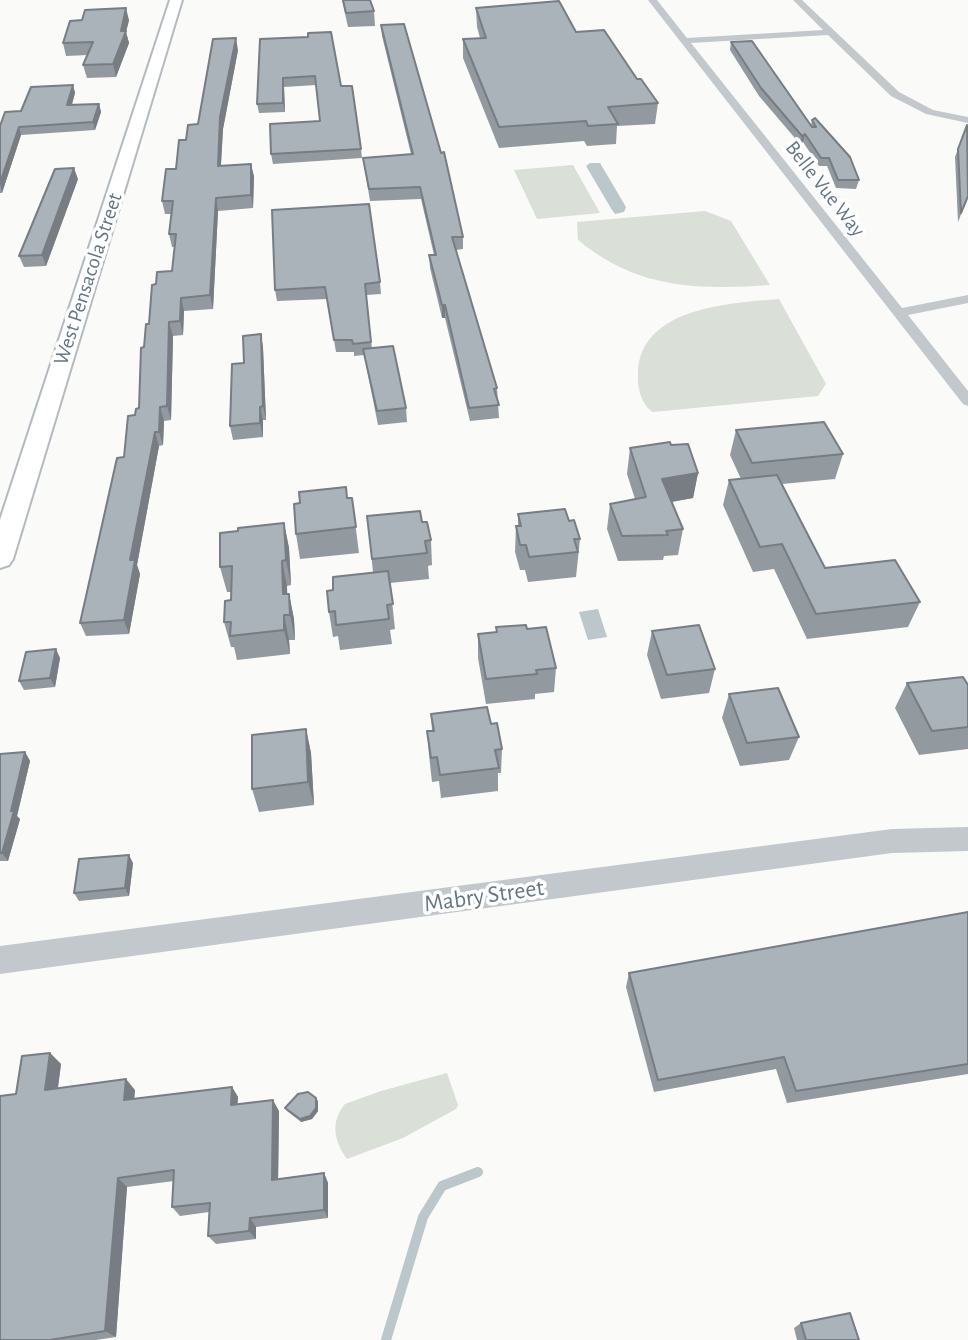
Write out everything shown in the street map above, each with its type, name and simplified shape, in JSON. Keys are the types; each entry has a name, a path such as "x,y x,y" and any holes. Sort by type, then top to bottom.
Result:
{"main road":[{"name":"West Pensacola Street","path":"0,559 9,504 176,0"}],"street":[{"name":"Belle Vue Way","path":"652,0 968,401"},
{"path":"797,0 895,94 930,111 968,120"},
{"path":"684,41 831,32"},
{"path":"898,313 968,299"},
{"name":"Mabry Street","path":"0,960 892,841 968,839"}],"shaded area":[{"path":"600,163 626,207 624,212 615,214 612,210 586,166"},
{"path":"573,165 600,213 537,219 514,170"},
{"path":"705,211 731,221 770,285 718,287 669,283 623,268 578,240 577,222"},
{"path":"779,299 826,384 818,396 653,412 645,405 639,389 638,373 643,351 654,334 691,313 737,303"},
{"path":"598,609 607,637 588,640 579,612"},
{"path":"447,1073 458,1105 456,1109 403,1138 347,1159 339,1145 336,1132 337,1118 345,1104"}],"building":[{"path":"343,0 370,0 374,11 346,13"},
{"path":"559,1 576,32 604,30 637,79 641,79 658,103 608,107 618,124 588,126 586,121 499,127 463,39 486,38 476,8"},
{"path":"126,8 121,31 126,31 113,64 83,65 93,42 63,43 70,21 82,20 85,10"},
{"path":"404,24 441,153 444,152 463,237 452,237 497,388 494,389 499,405 469,408 445,305 442,305 429,255 436,255 420,187 369,189 363,158 413,154 381,25"},
{"path":"331,32 341,86 352,86 361,149 271,154 270,124 320,121 315,76 283,78 283,103 257,104 260,39 308,37 308,33"},
{"path":"236,38 220,117 218,166 251,164 251,195 216,198 210,295 181,298 180,321 169,322 167,406 160,407 159,432 155,432 130,560 135,560 124,620 80,623 117,458 124,457 128,416 135,415 136,409 139,408 141,348 144,347 146,324 149,324 152,285 156,284 157,272 172,271 176,234 169,234 173,201 162,201 166,169 176,169 179,140 186,140 188,125 198,124 213,39"},
{"path":"752,41 812,127 816,127 812,120 815,118 850,157 859,180 838,180 829,158 821,158 805,134 802,136 761,88 731,42"},
{"path":"73,85 67,105 99,104 93,122 19,127 0,183 0,126 5,112 21,111 31,87"},
{"path":"967,125 968,196 961,213 958,149"},
{"path":"74,168 42,255 19,256 55,169"},
{"path":"369,204 380,282 365,284 371,342 353,344 352,340 334,340 325,287 275,290 272,210"},
{"path":"261,334 263,406 260,407 260,423 230,426 232,364 244,363 243,336"},
{"path":"393,346 406,408 377,411 363,349"},
{"path":"824,422 843,454 752,463 736,430"},
{"path":"670,442 671,445 688,444 698,473 662,479 683,529 666,531 668,535 622,536 610,504 646,497 630,448"},
{"path":"777,475 825,568 895,560 920,602 816,614 782,544 760,547 729,480"},
{"path":"346,487 347,498 352,498 356,527 296,534 294,504 300,503 299,492"},
{"path":"565,509 569,521 574,520 580,539 574,539 578,552 529,557 526,545 520,545 516,526 521,526 518,514"},
{"path":"420,511 422,522 427,522 431,540 425,541 427,553 372,559 367,516"},
{"path":"284,523 286,560 282,561 283,594 289,594 290,615 284,615 284,630 230,636 231,622 224,622 225,601 231,600 232,566 220,567 220,533 238,531 238,528"},
{"path":"388,571 393,604 387,605 389,619 336,625 335,611 329,612 327,591 333,590 333,577"},
{"path":"526,625 527,629 546,627 556,668 536,670 537,674 486,679 478,634 497,632 496,627"},
{"path":"699,625 715,669 667,675 652,631"},
{"path":"56,649 50,678 19,681 26,652"},
{"path":"963,677 968,685 968,727 932,731 907,683"},
{"path":"778,688 799,737 747,743 729,694"},
{"path":"487,707 491,724 497,723 502,749 495,750 499,768 440,775 437,757 431,758 427,731 434,731 431,714"},
{"path":"306,729 308,782 252,789 252,735"},
{"path":"25,752 11,811 14,811 0,853 0,754"},
{"path":"129,855 125,888 74,893 79,859"},
{"path":"968,912 968,1064 796,1091 784,1057 658,1080 629,973"},
{"path":"50,1053 45,1090 126,1079 124,1100 232,1087 231,1105 273,1100 272,1180 324,1173 324,1210 250,1218 249,1231 208,1236 210,1203 172,1207 174,1170 118,1178 105,1331 50,1340 0,1340 0,1096 16,1094 22,1056"},
{"path":"308,1092 316,1098 316,1108 310,1116 300,1119 285,1108 298,1094"},
{"path":"850,1313 859,1340 806,1340 801,1323"}],"waterway":[{"path":"386,1340 423,1217 442,1186 478,1172"}]}
